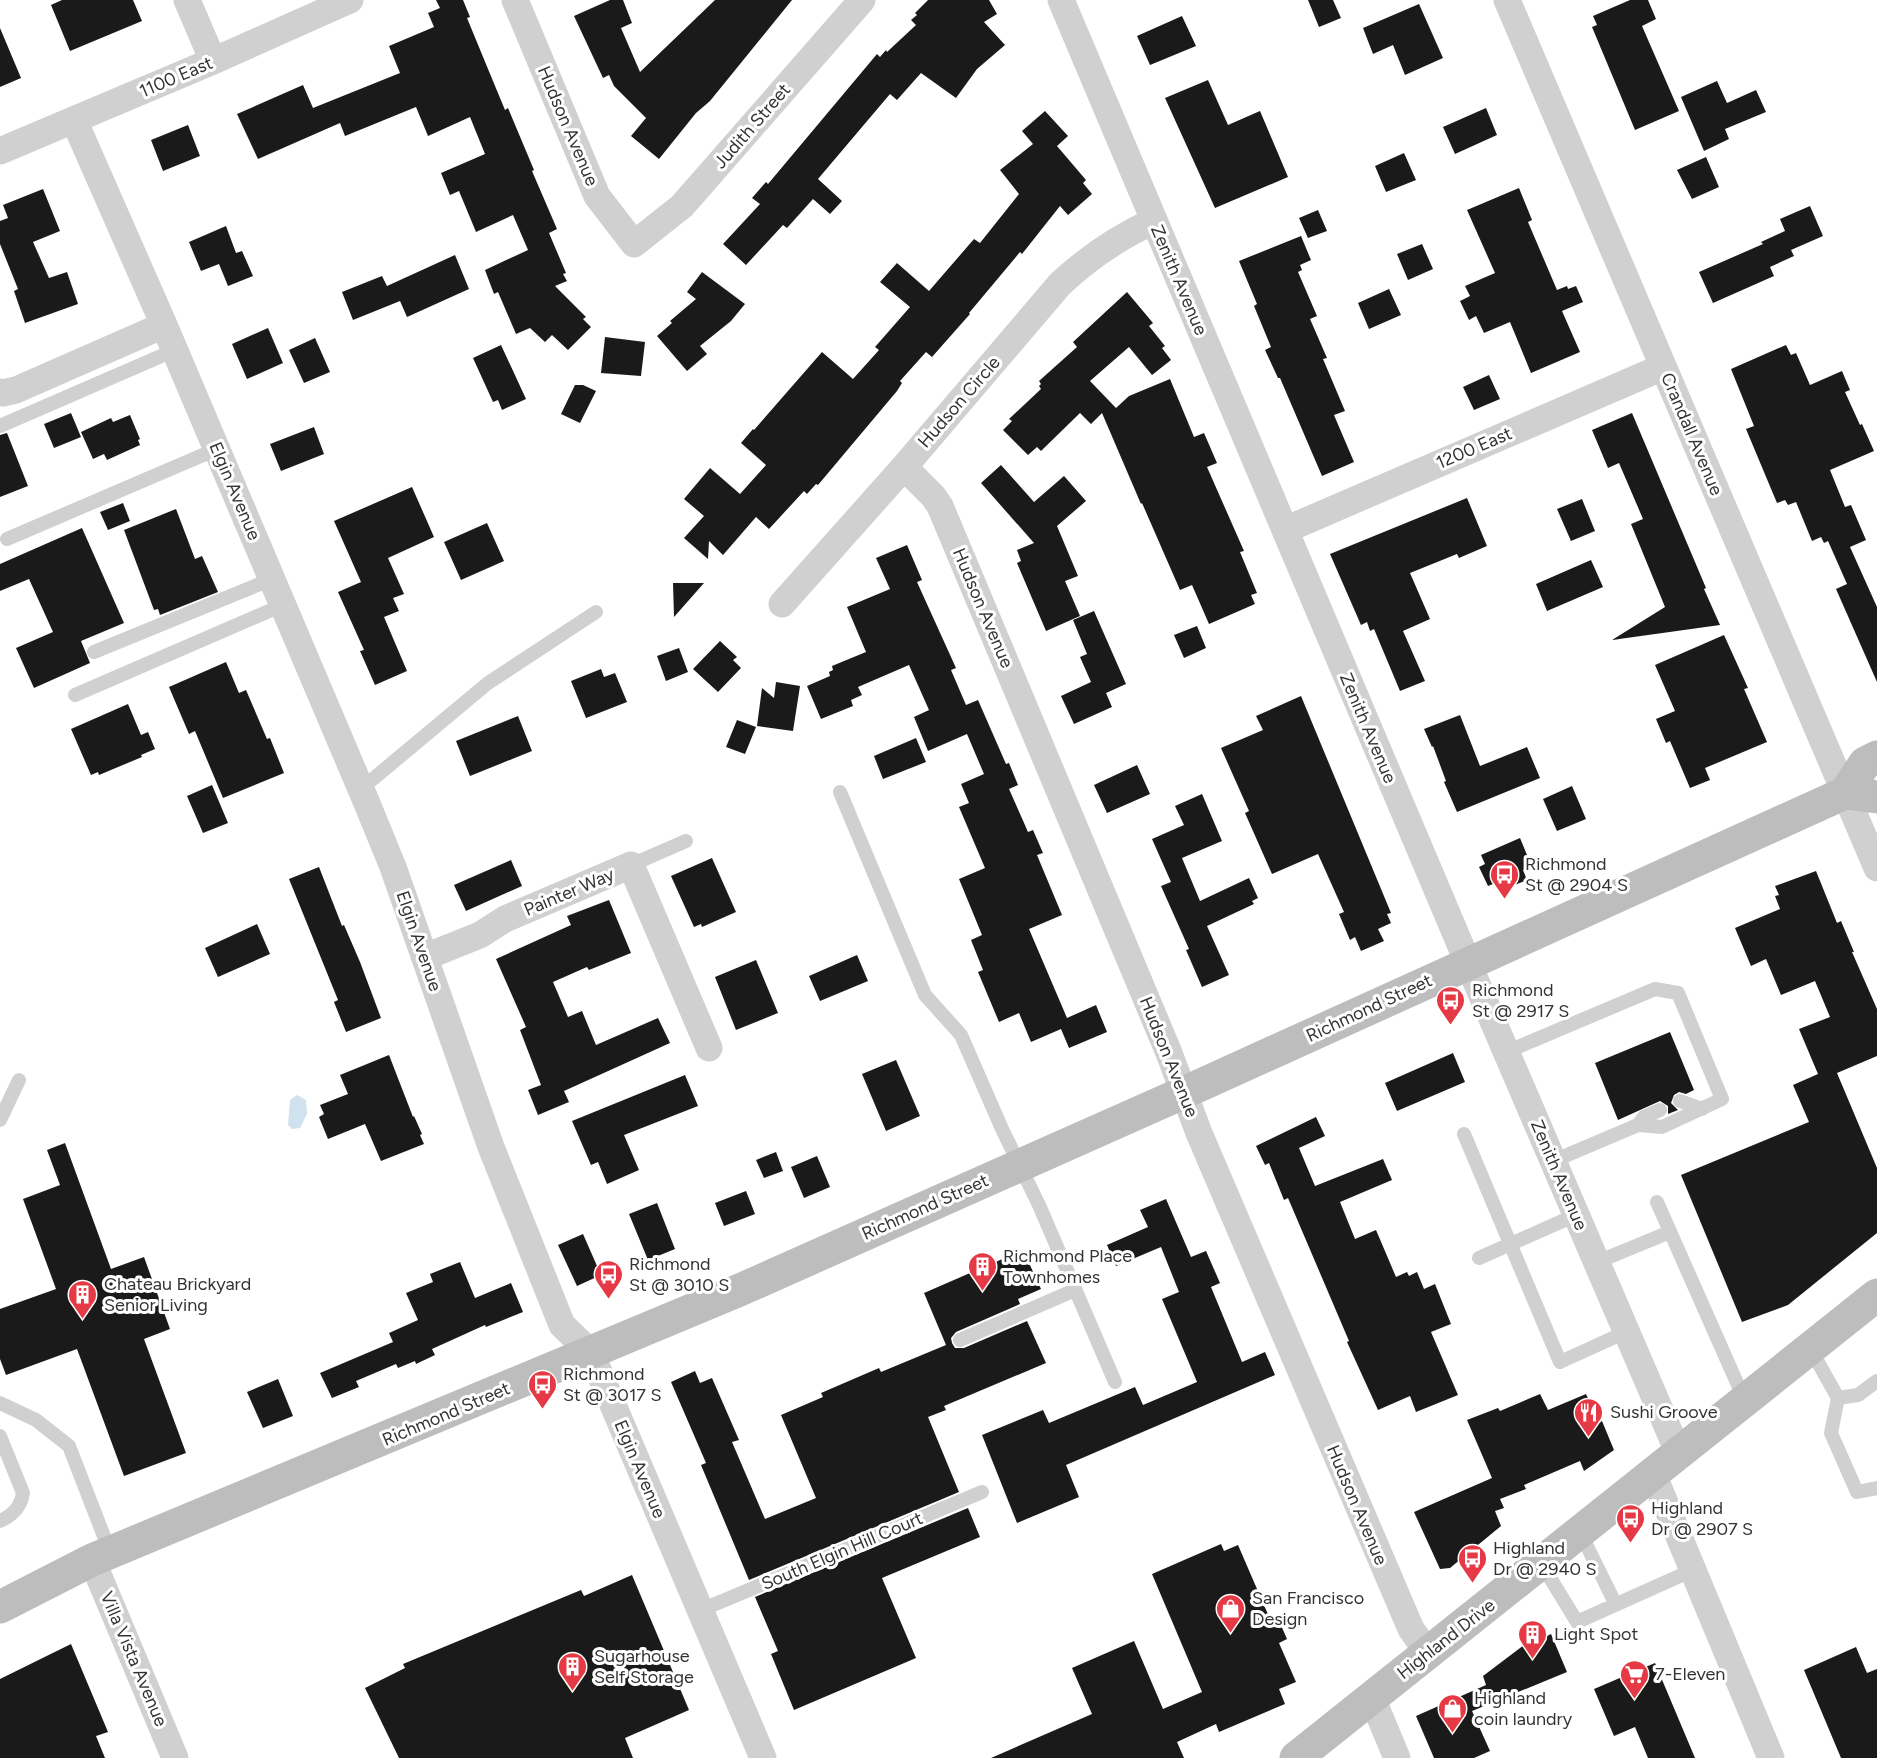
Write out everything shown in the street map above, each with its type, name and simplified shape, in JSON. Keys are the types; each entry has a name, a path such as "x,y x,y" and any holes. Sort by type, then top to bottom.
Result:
{"main road":[{"path":"1877,757 1865,763 1845,793 1877,797"},
{"name":"Richmond Street","path":"0,1607 101,1557 742,1289 1183,1093 1845,793"},
{"name":"Highland Drive","path":"1296,1758 1877,1295"}],"street":[{"path":"187,0 213,61"},
{"name":"1100 East","path":"0,151 350,0"},
{"name":"Hudson Avenue","path":"515,0 597,196 634,244"},
{"name":"Judith Street","path":"634,244 682,206 862,0"},
{"name":"Zenith Avenue","path":"1061,0 1468,963 1679,1454"},
{"name":"Crandall Avenue","path":"1507,0 1877,868"},
{"name":"Elgin Avenue","path":"74,120 164,324 393,867 490,1147 562,1325 591,1353 763,1758"},
{"name":"Hudson Circle","path":"782,604 904,467 1060,284 1085,261 1118,237 1154,221"},
{"path":"0,392 16,390 164,324"},
{"name":"1200 East","path":"1285,530 1664,367"},
{"name":"Hudson Avenue","path":"904,467 940,506 1271,1304 1411,1629 1428,1653"},
{"name":"Painter Way","path":"424,957 631,865 709,1048"},
{"path":"1653,1474 1772,1758"},
{"name":"Villa Vista Avenue","path":"101,1557 176,1758"},
{"path":"1372,1698 1397,1758"}],"lane":[{"path":"0,426 175,350"},
{"path":"7,539 217,449"},
{"path":"94,652 272,579"},
{"path":"75,695 283,605"},
{"path":"361,789 488,683 596,612"},
{"path":"840,792 925,995 961,1035 1115,1382"},
{"path":"631,865 686,841"},
{"path":"1506,1052 1655,989 1678,993 1722,1099 1662,1127 1638,1125 1553,1161"},
{"path":"0,1120 19,1080"},
{"path":"1680,1101 1702,1109"},
{"path":"1638,1125 1644,1117 1660,1110"},
{"path":"1464,1134 1560,1362 1626,1332"},
{"path":"1657,1202 1745,1401"},
{"path":"1479,1258 1576,1215"},
{"path":"1597,1262 1670,1232"},
{"path":"960,1340 1075,1290"},
{"path":"1810,1348 1838,1398 1831,1433 1857,1492 1877,1488"},
{"path":"1838,1398 1858,1395 1877,1381"},
{"path":"0,1403 36,1420 69,1446 101,1557"},
{"path":"0,1436 23,1493 22,1503 13,1514 0,1521"},
{"name":"South Elgin Hill Court","path":"701,1610 982,1492"},
{"path":"1580,1532 1616,1605"},
{"path":"1541,1563 1577,1622 1693,1570"}],"water":[{"path":"297,1095 306,1100 307,1114 300,1128 292,1129 288,1125 290,1100"}],"building":[{"path":"62,0 133,0 142,21 70,51 51,5"},
{"path":"436,0 463,0 470,17 467,18 505,110 508,108 557,229 549,233 566,273 563,274 567,281 555,286 586,317 583,319 591,327 568,350 552,335 545,342 530,328 516,334 498,292 494,294 485,270 528,250 513,215 476,232 459,191 450,195 441,173 485,154 470,117 428,136 416,107 345,136 340,123 258,159 237,114 303,85 313,108 400,73 389,46 434,27 428,13 440,8"},
{"path":"610,0 623,0 632,23 621,28 640,72 715,0 792,0 710,101 696,113 659,159 631,136 646,118 614,86 609,75 603,78 574,16"},
{"path":"928,0 989,0 997,14 984,22 1005,45 977,69 956,98 921,73 897,100 890,94 818,179 842,201 830,214 813,199 787,228 783,225 746,265 723,244 760,204 752,198 766,182 768,184 877,54 880,57 886,50 887,52 916,25 911,20"},
{"path":"1308,0 1333,0 1341,18 1319,27"},
{"path":"1630,0 1648,0 1656,19 1642,26 1679,111 1635,130 1592,27 1597,25 1593,16"},
{"path":"1419,4 1443,58 1405,75 1393,45 1373,54 1363,28"},
{"path":"1182,16 1196,46 1150,65 1137,36"},
{"path":"0,28 21,78 0,87"},
{"path":"1208,80 1228,125 1260,111 1288,177 1215,208 1165,98"},
{"path":"1717,81 1727,103 1756,90 1766,112 1725,129 1729,139 1704,151 1681,97"},
{"path":"1486,108 1497,135 1455,154 1443,127"},
{"path":"1045,111 1068,136 1057,146 1086,180 1083,183 1092,194 1068,215 1060,206 1022,254 1020,252 932,357 926,352 900,381 902,383 897,391 818,485 816,484 807,494 804,491 769,529 756,517 723,555 709,541 708,559 684,538 704,516 684,499 710,468 740,494 766,465 741,443 822,352 853,379 879,350 875,347 910,307 880,282 897,263 929,291 974,239 980,243 1019,194 1000,170 1033,144 1022,131"},
{"path":"188,125 200,156 163,171 151,140"},
{"path":"1404,153 1416,180 1386,192 1375,166"},
{"path":"1706,157 1719,187 1692,199 1677,170"},
{"path":"1519,188 1532,220 1528,222 1557,290 1567,286 1568,289 1576,286 1583,302 1562,311 1580,352 1531,373 1510,322 1484,333 1476,316 1469,320 1460,301 1470,296 1465,286 1495,273 1467,210"},
{"path":"43,189 60,231 33,242 49,278 67,272 78,304 25,323 14,291 18,289 0,244 0,221 8,218 3,205"},
{"path":"1810,206 1823,236 1791,250 1794,256 1770,267 1774,276 1713,303 1699,272 1763,244 1761,242 1785,231 1780,219"},
{"path":"1318,210 1327,231 1308,238 1299,218"},
{"path":"226,226 236,253 242,251 253,276 228,286 219,264 201,271 189,242"},
{"path":"1301,236 1311,260 1300,265 1302,270 1298,272 1317,316 1310,319 1327,358 1323,359 1345,411 1334,415 1354,462 1322,476 1280,378 1265,350 1271,347 1254,306 1257,304 1239,261"},
{"path":"1422,244 1433,269 1408,280 1397,254"},
{"path":"455,255 469,289 407,317 400,301 353,320 342,292 382,276 387,286"},
{"path":"702,272 745,304 731,321 700,346 707,354 687,371 657,336 672,323 670,321 696,299 687,292"},
{"path":"1389,289 1401,315 1369,329 1358,303"},
{"path":"1127,292 1153,323 1149,326 1165,346 1162,348 1171,360 1152,375 1129,347 1090,381 1116,408 1129,396 1170,379 1194,437 1204,433 1217,463 1207,467 1244,551 1240,552 1257,593 1251,595 1255,604 1209,624 1192,585 1180,590 1102,413 1091,424 1080,413 1041,451 1037,447 1028,455 1003,430 1012,421 1009,419 1041,389 1039,381 1077,347 1073,342"},
{"path":"268,328 283,363 247,379 232,344"},
{"path":"605,337 645,342 641,376 601,373"},
{"path":"315,338 330,372 304,383 289,350"},
{"path":"501,345 526,399 502,410 498,400 493,402 473,358"},
{"path":"1786,345 1791,355 1796,353 1810,385 1842,371 1850,390 1845,392 1874,451 1830,470 1845,507 1851,505 1866,540 1850,547 1877,607 1877,682 1836,589 1847,584 1828,541 1824,543 1821,537 1812,541 1796,502 1788,505 1785,500 1777,503 1746,429 1754,426 1731,369"},
{"path":"1489,375 1500,399 1474,410 1463,387"},
{"path":"575,385 583,385 596,391 580,423 561,414"},
{"path":"71,413 81,437 54,448 44,424"},
{"path":"1632,413 1720,625 1612,640 1665,607 1631,524 1643,519 1619,463 1608,468 1592,430"},
{"path":"130,415 140,439 138,440 140,445 107,460 104,454 93,459 81,432 111,418 113,422"},
{"path":"314,427 324,454 281,471 270,444"},
{"path":"7,433 28,486 0,497 0,435"},
{"path":"1001,465 1034,502 1064,476 1086,501 1057,526 1078,576 1065,581 1080,616 1046,631 1017,563 1021,561 1017,550 1034,543 981,483"},
{"path":"412,487 434,537 388,558 404,594 393,598 399,611 384,617 407,671 375,685 360,651 364,650 338,592 361,582 334,521"},
{"path":"1467,498 1487,546 1459,558 1457,554 1410,573 1430,619 1403,631 1425,681 1400,691 1374,629 1370,631 1367,622 1361,625 1330,554"},
{"path":"1582,499 1595,531 1571,541 1557,509"},
{"path":"123,503 130,521 108,530 100,512"},
{"path":"176,509 195,559 202,556 218,592 160,615 158,609 154,610 124,530"},
{"path":"487,523 504,561 461,580 444,542"},
{"path":"82,528 124,623 81,641 90,663 34,688 16,648 53,632 29,579 0,591 0,564"},
{"path":"907,545 922,580 917,582 956,668 951,670 966,705 978,700 1006,764 1009,763 1018,785 1009,789 1028,832 1033,830 1043,853 1037,855 1062,915 1029,929 1067,1018 1096,1005 1107,1032 1069,1048 1061,1029 1031,1042 1019,1013 999,1022 978,972 983,970 971,940 982,935 959,879 985,868 959,807 969,803 961,784 984,774 967,734 928,751 914,717 929,710 909,665 858,687 862,695 851,700 853,706 821,719 807,686 830,676 832,666 866,652 847,607 890,589 876,558"},
{"path":"1591,560 1603,587 1547,611 1536,584"},
{"path":"673,583 704,583 674,617"},
{"path":"1094,611 1126,684 1106,693 1112,707 1074,724 1061,696 1091,682 1080,657 1087,654 1073,620"},
{"path":"1197,626 1206,648 1184,658 1174,635"},
{"path":"1724,635 1748,688 1744,689 1767,742 1705,768 1710,780 1690,788 1670,741 1666,743 1656,719 1675,711 1655,665"},
{"path":"720,641 737,657 733,660 741,668 718,692 693,669"},
{"path":"679,648 688,672 666,681 657,656"},
{"path":"226,662 239,693 246,690 267,739 270,738 284,773 223,798 195,731 189,734 169,687"},
{"path":"601,669 604,677 615,673 627,702 586,718 571,681"},
{"path":"776,682 800,686 793,731 757,726 762,688 774,698"},
{"path":"1301,696 1391,913 1387,914 1391,923 1378,929 1384,941 1361,951 1355,937 1350,940 1339,914 1344,912 1318,854 1272,874 1245,813 1249,811 1221,748 1263,730 1256,716"},
{"path":"128,704 141,735 148,732 155,749 99,775 98,772 91,775 71,729"},
{"path":"1460,715 1480,766 1527,747 1540,778 1457,812 1444,782 1446,781 1433,746 1424,729"},
{"path":"518,716 532,751 470,776 456,741"},
{"path":"737,720 756,727 745,754 726,747"},
{"path":"916,738 926,762 883,779 874,756"},
{"path":"1137,765 1150,794 1107,813 1094,785"},
{"path":"212,785 228,823 203,833 187,796"},
{"path":"1572,786 1586,819 1557,831 1543,799"},
{"path":"1202,794 1222,841 1182,858 1200,901 1249,878 1258,898 1252,901 1254,904 1207,926 1229,975 1202,987 1186,950 1189,949 1161,886 1171,882 1152,839 1184,825 1175,806"},
{"path":"1520,838 1532,867 1523,870 1527,880 1507,888 1503,880 1488,886 1479,867 1485,864 1481,855"},
{"path":"712,858 736,912 702,927 701,924 694,927 671,876"},
{"path":"511,860 522,886 466,911 454,885"},
{"path":"319,867 342,926 344,925 360,962 381,1018 346,1032 334,1002 338,1000 289,879"},
{"path":"1816,871 1837,923 1841,921 1877,1009 1877,1056 1837,1073 1877,1168 1877,1233 1788,1305 1742,1322 1681,1175 1809,1122 1793,1085 1818,1074 1799,1029 1830,1017 1815,981 1781,995 1766,959 1751,966 1735,928 1780,909 1775,896 1779,895 1775,886"},
{"path":"609,900 631,953 589,970 587,967 553,982 568,1017 582,1011 596,1045 658,1018 670,1043 564,1091 569,1102 538,1115 528,1090 541,1085 520,1030 526,1027 496,959 571,925 567,916"},
{"path":"257,924 270,954 218,977 205,948"},
{"path":"857,955 868,981 820,1001 809,976"},
{"path":"756,960 778,1013 736,1030 715,977"},
{"path":"1670,1032 1694,1090 1686,1094 1679,1092 1674,1095 1671,1103 1678,1110 1668,1114 1668,1106 1660,1101 1618,1120 1595,1063"},
{"path":"1453,1053 1465,1082 1397,1111 1385,1083"},
{"path":"389,1055 424,1144 381,1161 365,1124 328,1139 319,1117 324,1114 320,1105 348,1094 340,1075"},
{"path":"896,1060 920,1116 886,1131 862,1074"},
{"path":"685,1075 698,1106 624,1135 639,1170 607,1184 598,1162 591,1165 572,1121"},
{"path":"1316,1117 1325,1136 1299,1148 1315,1186 1383,1159 1392,1180 1340,1202 1355,1239 1376,1230 1396,1277 1407,1272 1409,1276 1417,1272 1424,1289 1435,1284 1451,1324 1431,1332 1458,1395 1416,1412 1410,1396 1378,1410 1347,1342 1349,1341 1288,1198 1284,1200 1269,1163 1265,1165 1256,1146"},
{"name":"Chateau Brickyard Senior Living","path":"65,1143 111,1269 144,1257 170,1329 144,1339 186,1453 124,1476 77,1349 6,1375 0,1359 0,1309 56,1289 23,1199 60,1185 47,1150"},
{"path":"776,1152 783,1171 764,1178 756,1160"},
{"path":"817,1156 830,1187 804,1198 791,1167"},
{"path":"746,1191 755,1214 724,1226 715,1203"},
{"path":"1166,1199 1191,1257 1206,1251 1220,1283 1211,1287 1242,1362 1265,1352 1275,1375 1066,1465 1079,1497 1017,1523 982,1435 1043,1410 1049,1423 1135,1387 1143,1405 1197,1382 1162,1299 1179,1292 1161,1247 1116,1266 1107,1245 1148,1227 1140,1210"},
{"path":"657,1203 675,1249 648,1260 629,1214"},
{"path":"583,1234 601,1275 577,1286 558,1245"},
{"path":"1023,1250 1041,1289 1018,1299 1020,1304 956,1332 951,1338 952,1343 955,1348 964,1348 1027,1321 1046,1363 944,1406 946,1410 928,1417 959,1492 749,1580 701,1465 706,1463 671,1382 695,1371 700,1383 712,1378 739,1440 732,1442 765,1519 816,1498 781,1415 823,1397 821,1393 879,1368 881,1372 946,1345 924,1293"},
{"path":"460,1262 475,1298 511,1283 523,1312 486,1327 485,1325 432,1349 435,1355 416,1364 415,1361 398,1368 396,1364 356,1381 359,1387 332,1398 320,1373 393,1342 389,1333 418,1320 406,1293 433,1282 430,1274"},
{"path":"278,1379 293,1416 263,1428 247,1392"},
{"path":"1540,1394 1548,1410 1586,1394 1599,1423 1602,1421 1614,1450 1584,1471 1580,1461 1524,1485 1526,1489 1500,1499 1504,1508 1495,1511 1501,1526 1450,1568 1440,1569 1414,1512 1492,1478 1467,1420 1498,1408 1500,1411"},
{"path":"968,1508 980,1537 882,1578 916,1658 794,1710 771,1654 778,1651 755,1597"},
{"path":"1221,1544 1224,1551 1238,1545 1270,1619 1277,1616 1287,1639 1279,1643 1296,1682 1279,1689 1285,1704 1219,1732 1216,1724 1177,1742 1184,1758 991,1758 1092,1714 1072,1668 1134,1641 1163,1709 1202,1692 1152,1574"},
{"path":"632,1575 689,1710 625,1738 633,1758 399,1758 365,1688 405,1668 403,1664 581,1590 584,1596"},
{"path":"1544,1628 1547,1636 1551,1634 1567,1672 1472,1711 1490,1751 1474,1758 1434,1758 1416,1716 1486,1685 1483,1676 1528,1642 1526,1636"},
{"path":"71,1644 108,1732 96,1736 105,1758 0,1758 0,1679"},
{"path":"1856,1647 1867,1673 1877,1669 1877,1758 1841,1758 1804,1670"},
{"name":"7-Eleven","path":"1655,1663 1695,1758 1648,1758 1635,1727 1614,1736 1594,1689"}],"place":[{"name":"Richmond St @ 2904 S","path":"1504,900"},
{"name":"Richmond St @ 2917 S","path":"1451,1026"},
{"name":"Richmond Place Townhomes","path":"982,1292"},
{"name":"Richmond St @ 3010 S","path":"608,1300"},
{"name":"Chateau Brickyard Senior Living","path":"83,1320"},
{"name":"Richmond St @ 3017 S","path":"542,1410"},
{"name":"Sushi Groove","path":"1589,1438"},
{"name":"Highland Dr @ 2907 S","path":"1630,1544"},
{"name":"Highland Dr @ 2940 S","path":"1472,1584"},
{"name":"San Francisco Design","path":"1231,1634"},
{"name":"Light Spot","path":"1533,1660"},
{"name":"Sugarhouse Self Storage","path":"573,1692"},
{"name":"7-Eleven","path":"1634,1700"},
{"name":"Highland coin laundry","path":"1453,1734"}]}
